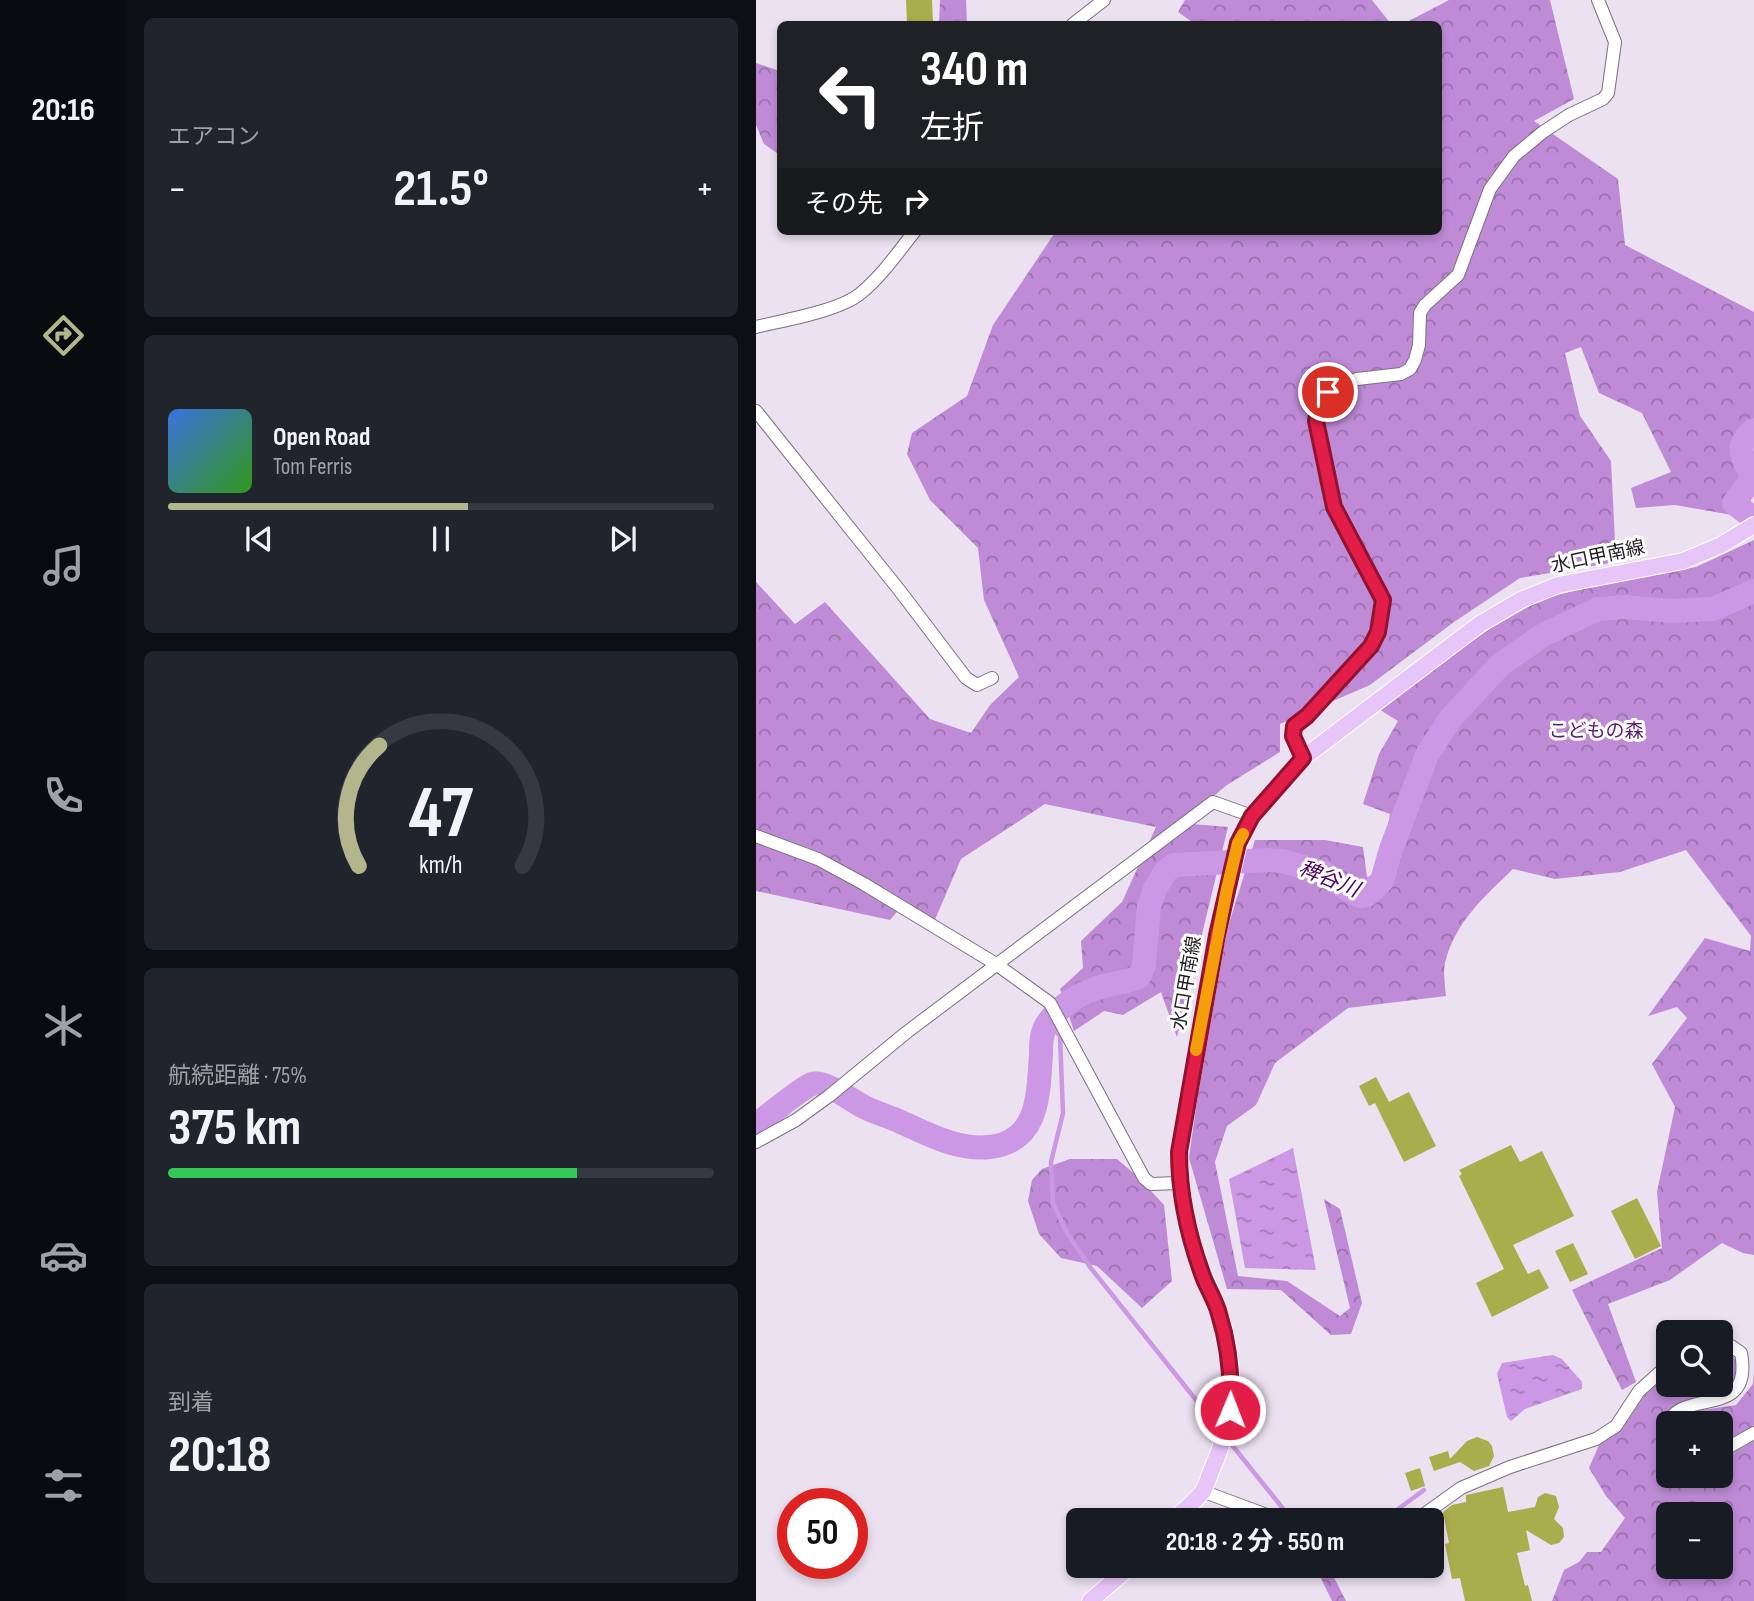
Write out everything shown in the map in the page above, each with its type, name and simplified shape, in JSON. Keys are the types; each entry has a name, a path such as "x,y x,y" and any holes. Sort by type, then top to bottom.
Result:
{"main road":[{"name":"水口甲南線","path":"1185,1508 1202,1491 1225,1437 1231,1385 1229,1357 1219,1311 1204,1279 1191,1239 1179,1183 1181,1141 1227,889 1238,843 1252,816 1303,758 1480,624 1521,600 1558,585 1683,561 1721,545 1754,524"},
{"path":"1090,1601 1117,1578"}],"street":[{"path":"1077,21 1104,0"},
{"path":"1303,758 1293,736 1294,726 1307,716 1371,646 1378,632 1383,600 1334,507 1316,421 1319,401 1328,392 1357,379 1401,374 1409,369 1419,345 1420,313 1424,305 1458,275 1489,190 1497,178 1514,156 1543,132 1569,115 1603,99 1608,93 1615,42 1598,0"},
{"path":"756,327 802,316 859,295 912,235"},
{"path":"756,411 966,678 977,685 992,678"},
{"path":"756,1142 796,1120 843,1086 907,1032 1213,802 1252,816"},
{"path":"756,836 818,859 864,884 996,964 1050,1003 1144,1178 1151,1184 1179,1183"},
{"path":"1680,1411 1697,1404 1731,1399 1741,1389 1746,1377 1741,1353 1733,1347"},
{"path":"1433,1508 1461,1488 1510,1467 1596,1439 1616,1426 1639,1391 1656,1376"},
{"path":"1733,1445 1754,1433"},
{"path":"1202,1491 1248,1508"}],"green space":[{"path":"940,0 966,0 967,21 939,21"},
{"path":"1185,0 1372,0 1389,21 1191,21 1178,12"},
{"path":"1449,0 1550,0 1574,99 1534,121 1618,179 1625,245 1754,312 1754,442 1734,454 1754,509 1738,516 1675,505 1636,508 1631,488 1671,472 1642,413 1599,393 1581,347 1565,353 1580,416 1611,461 1616,562 1520,578 1454,622 1370,685 1280,724 1280,752 1227,785 1180,823 1228,827 1177,1037 1161,992 1123,1015 1104,1011 1074,1031 1060,989 1083,968 1081,941 1122,902 1156,827 1045,804 961,859 934,922 902,906 890,920 756,891 756,582 795,624 825,602 930,719 971,733 990,705 1019,677 984,600 978,548 930,500 907,454 912,433 967,396 993,325 1053,235 1442,235 1442,21 1409,21"},
{"path":"756,63 777,70 777,153 764,144 756,125"},
{"name":"こどもの森","path":"1754,540 1754,1255 1722,1243 1670,1280 1608,1304 1636,1382 1622,1390 1572,1290 1662,1248 1657,1192 1675,1107 1652,1064 1687,1018 1677,1007 1648,1016 1705,938 1750,951 1751,936 1686,850 1620,872 1555,879 1513,869 1472,911 1456,935 1445,963 1446,996 1348,1008 1275,1063 1256,1105 1227,1126 1215,1162 1238,1276 1287,1281 1340,1316 1350,1308 1324,1199 1340,1209 1362,1303 1351,1334 1331,1335 1281,1290 1227,1289 1189,1158 1216,965 1255,840 1325,840 1363,847 1367,877 1379,875 1390,814 1363,804 1379,754 1398,721 1377,708 1488,630 1540,600 1586,587 1696,567"},
{"path":"1070,1159 1117,1159 1164,1205 1172,1281 1142,1308 1097,1266 1061,1258 1039,1234 1028,1201 1032,1180 1042,1169"},
{"path":"1733,1357 1739,1365 1742,1374 1733,1384"},
{"path":"1754,1372 1754,1425 1733,1437 1733,1411 1695,1411 1736,1405 1753,1384"},
{"path":"1656,1381 1656,1397 1702,1397 1685,1402 1672,1411 1656,1411 1656,1488 1733,1488 1733,1453 1754,1441 1754,1601 1552,1601 1564,1570 1579,1562 1587,1552 1601,1552 1625,1518 1606,1496 1589,1468 1599,1445 1624,1426"},
{"path":"1321,1578 1334,1578 1346,1601 1332,1601"}],"water":[{"path":"1293,1148 1316,1270 1245,1268 1229,1179"},
{"path":"1553,1355 1562,1359 1582,1382 1582,1389 1525,1409 1511,1421 1507,1417 1497,1374 1502,1363"}],"building":[{"path":"906,0 932,0 933,21 907,21"},
{"path":"1376,1077 1389,1102 1409,1092 1436,1146 1404,1162 1375,1103 1369,1106 1359,1086"},
{"path":"1511,1145 1520,1162 1542,1151 1574,1216 1513,1245 1528,1274 1539,1269 1549,1288 1492,1317 1476,1283 1504,1269 1459,1176 1462,1174 1459,1170"},
{"path":"1637,1198 1661,1246 1635,1259 1611,1211"},
{"path":"1573,1243 1588,1274 1570,1282 1555,1251"},
{"path":"1477,1437 1488,1441 1492,1446 1494,1456 1489,1466 1474,1471 1460,1462 1434,1471 1429,1457 1448,1451 1450,1459 1467,1441"},
{"path":"1420,1468 1425,1486 1411,1491 1405,1473"},
{"path":"1503,1487 1508,1512 1535,1507 1538,1497 1545,1493 1556,1496 1559,1507 1554,1519 1563,1528 1564,1537 1559,1543 1551,1545 1526,1530 1530,1550 1517,1553 1525,1586 1528,1585 1532,1601 1465,1601 1460,1578 1452,1579 1445,1544 1449,1543 1444,1511 1452,1505 1466,1502 1466,1495"}],"waterway":[{"name":"稗谷川","path":"1754,430 1742,447 1743,458 1753,477 1734,503 1754,519"},
{"name":"稗谷川","path":"756,1125 800,1091 817,1084 831,1088 868,1109 953,1143 977,1147 1006,1143 1019,1135 1033,1113 1039,1085 1042,1035 1052,1018 1063,1006 1084,993 1139,977 1144,965 1149,906 1165,872 1174,865 1282,861 1322,872 1350,891 1360,896 1367,895 1382,881 1391,849 1427,755 1450,719 1500,665 1543,635 1598,609 1713,609 1754,591"},
{"path":"1048,1022 1060,1036 1063,1113 1051,1162 1053,1203 1067,1233 1090,1267 1220,1430"},
{"path":"1228,1440 1283,1508"},
{"path":"1400,1508 1424,1490"}],"slow traffic":[{"path":"1196,1050 1227,889 1238,843 1243,834"}],"route":[{"path":"1230,1410 1229,1357 1219,1311 1204,1279 1191,1239 1179,1183 1179,1152 1217,935 1238,843 1252,816 1303,758 1293,736 1294,726 1307,716 1371,646 1378,632 1383,600 1334,507 1325,470 1316,421 1319,401 1328,392"}]}
